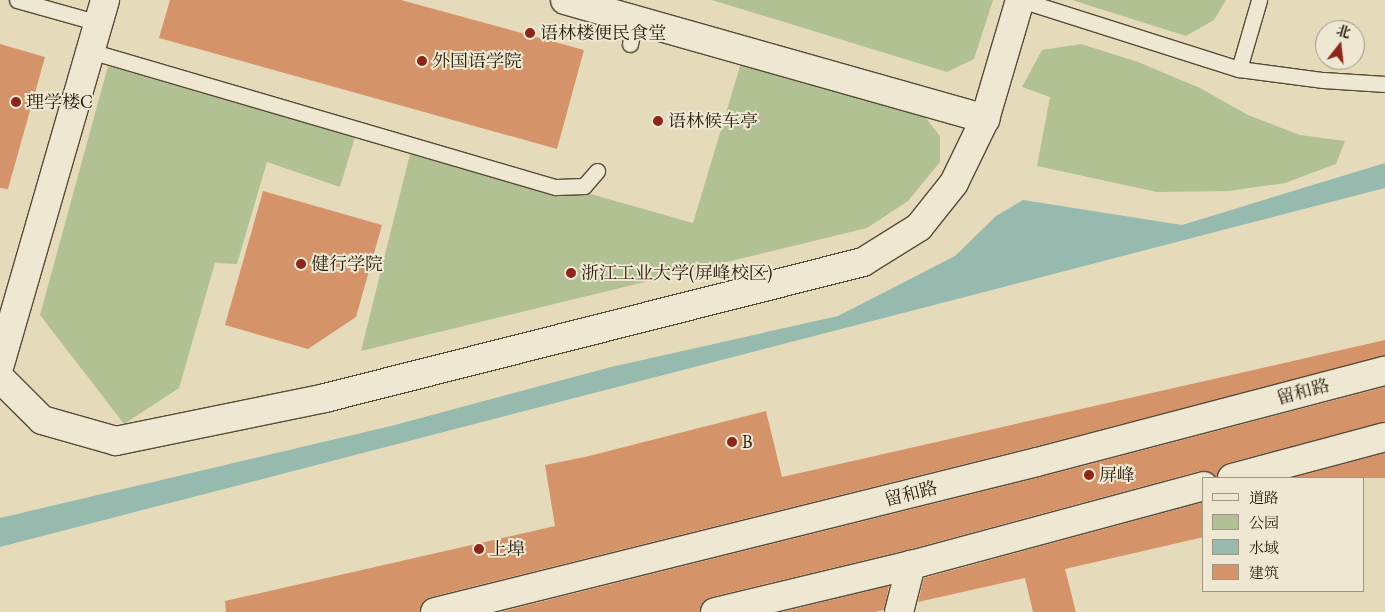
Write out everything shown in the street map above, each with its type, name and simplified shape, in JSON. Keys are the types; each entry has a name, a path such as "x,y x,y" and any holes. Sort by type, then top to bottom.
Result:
{"street":[{"path":"565,0 633,32 985,119"},
{"path":"0,378 42,420 116,441 325,398 863,262 919,227 954,183 985,119 1020,0"},
{"path":"0,364 102,11"},
{"name":"留和路","path":"435,612 1037,462 1385,371"},
{"path":"1236,477 1385,437"},
{"path":"715,612 911,565 1202,487"},
{"path":"899,612 911,565"}],"lane":[{"path":"17,0 102,11"},
{"path":"1020,0 1239,69 1323,80 1385,84"},
{"path":"1239,69 1260,0"},
{"path":"90,51 556,187 584,186 597,171"}],"green space":[{"path":"712,0 993,0 974,59 947,72"},
{"path":"1072,0 1226,0 1214,20 1186,36"},
{"path":"1081,44 1138,62 1200,88 1248,115 1300,135 1345,141 1336,164 1285,183 1229,191 1157,192 1037,166 1050,97 1022,87 1042,50"},
{"path":"741,63 921,112 940,136 940,162 908,201 867,228 361,351 410,154 556,196 587,193 693,223"},
{"path":"108,66 355,137 340,187 267,162 237,264 215,263 179,388 124,424 40,315"}],"water":[{"path":"1385,163 1385,188 0,547 0,518 391,426 611,367 838,316 955,256 996,216 1023,200 1182,225"}],"building":[{"path":"170,0 401,0 584,50 557,149 159,38"},
{"name":"理学楼C","path":"0,44 45,57 8,189 0,188"},
{"path":"263,191 382,225 356,317 308,349 225,325"},
{"path":"1385,340 1385,356 1033,447 431,597 424,601 420,612 226,612 225,601 555,526 545,465 585,457 766,411 782,477"},
{"path":"1385,387 1385,422 1228,463 1221,467 1217,477 1208,471 1200,471 907,550 711,597 704,601 700,612 500,612 1041,477"},
{"path":"1385,453 1385,478 1295,477"},
{"path":"1202,503 1202,537 1065,569 1076,612 1033,612 1025,578 918,602 924,578"},
{"path":"889,586 884,610 875,612 782,612"}],"place":[{"name":"语林楼便民食堂","path":"530,33"},
{"name":"外国语学院","path":"422,61"},
{"name":"理学楼C","path":"16,102"},
{"name":"语林候车亭","path":"658,121"},
{"name":"健行学院","path":"301,264"},
{"name":"浙江工业大学(屏峰校区)","path":"571,273"},
{"name":"B","path":"732,442"},
{"name":"屏峰","path":"1089,475"},
{"name":"上埠","path":"479,549"}]}
